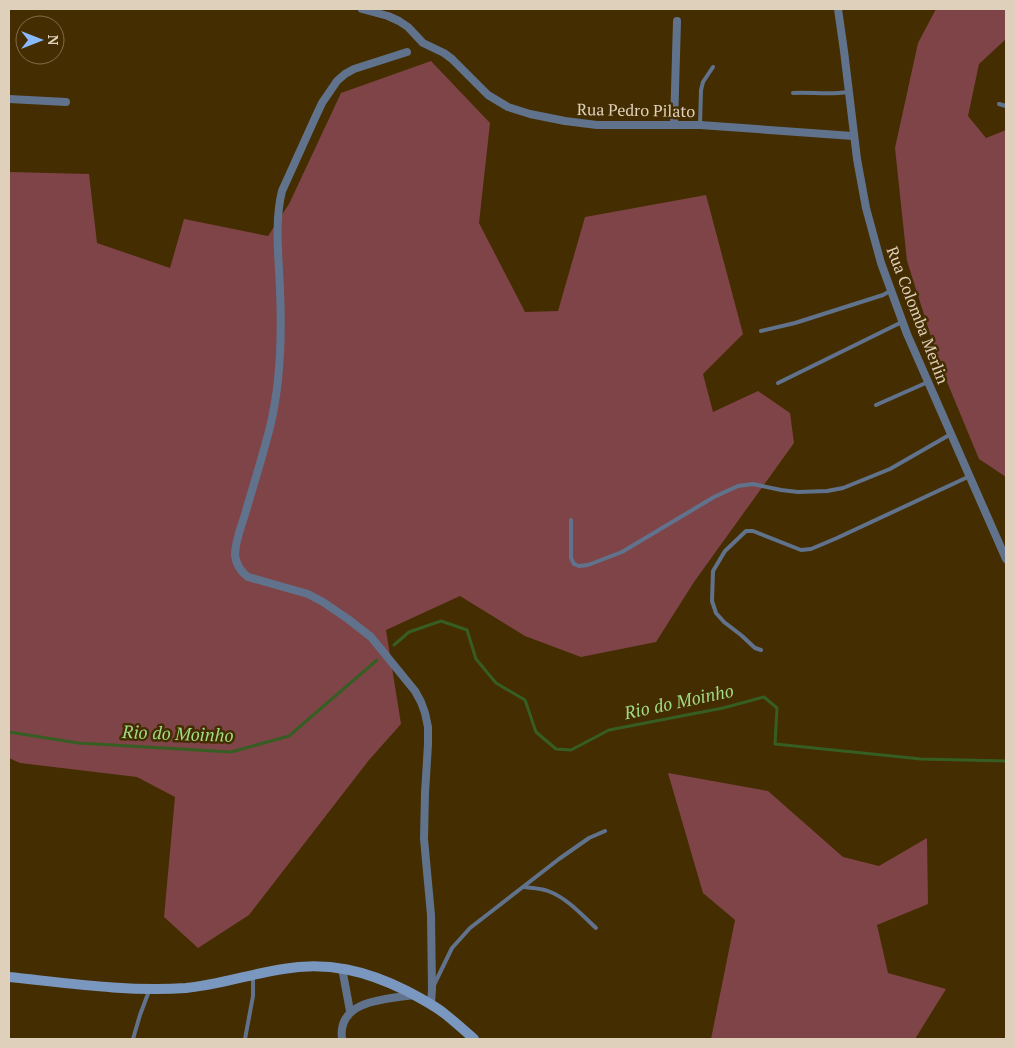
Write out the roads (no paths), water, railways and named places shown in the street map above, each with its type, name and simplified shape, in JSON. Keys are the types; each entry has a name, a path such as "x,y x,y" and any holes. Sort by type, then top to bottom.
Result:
{"street":[{"name":"Rua Pedro Pilato","path":"362,9 388,16 408,27 422,43 444,53 488,95 508,107 548,118 584,124 613,126 700,125 853,136"},
{"name":"Rua Colomba Merlin","path":"838,9 853,136 860,181 873,236 902,322 1006,559"},
{"path":"674,125 677,21"},
{"path":"406,52 354,69 337,81 315,118 282,191 278,210 281,330 276,394 266,446 238,537 235,556 241,572 248,577 308,594 323,602 361,629 380,648 415,691 426,713 428,744 424,839 431,916 431,1004"},
{"path":"9,99 66,102"},
{"path":"9,977 99,986 169,989 204,986 296,967 342,968 372,975 431,1004 474,1039"},
{"path":"342,968 350,1012"},
{"path":"342,1039 344,1018 361,1005 414,995"}],"lane":[{"path":"700,125 701,90 703,82 713,67"},
{"path":"793,93 838,94 848,92"},
{"path":"999,104 1006,106"},
{"path":"761,331 883,295 890,291"},
{"path":"778,383 902,322"},
{"path":"876,404 928,382"},
{"path":"571,520 571,558 574,564 579,566 588,565 622,552 714,497 738,486 753,484 798,492 827,491 843,488 890,469 951,434"},
{"path":"761,650 755,648 724,622 716,613 712,601 713,571 725,551 746,531 753,531 801,550 811,548 837,538 970,476"},
{"path":"432,989 452,948 470,928 559,859 589,838 605,831"},
{"path":"524,887 546,890 560,896 596,928"},
{"path":"245,1039 253,996 254,975"},
{"path":"133,1039 150,988"}],"waterway":[{"name":"Rio do Moinho","path":"394,645 409,632 441,621 467,630 476,659 496,683 525,700 536,732 556,749 571,750 609,730 723,708 764,697 777,708 775,744 921,759 1006,761"},
{"name":"Rio do Moinho","path":"9,732 78,743 231,752 289,736 377,660"}]}
